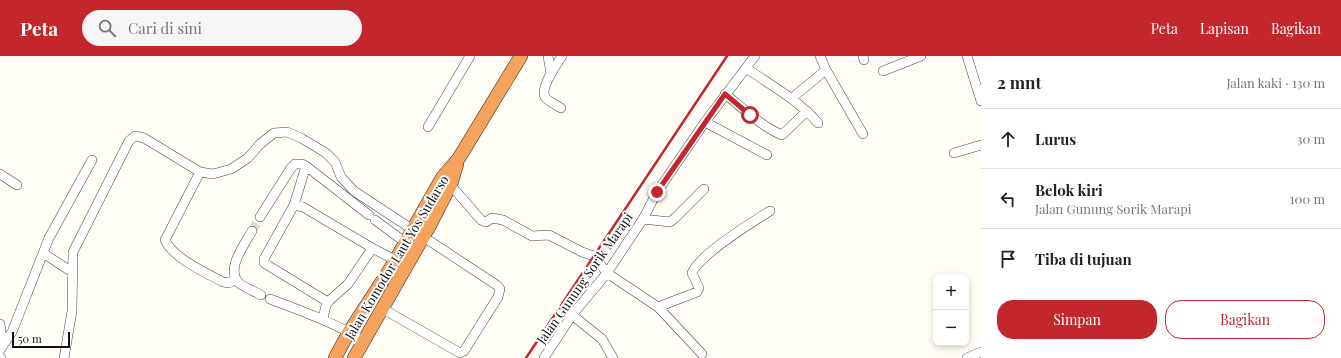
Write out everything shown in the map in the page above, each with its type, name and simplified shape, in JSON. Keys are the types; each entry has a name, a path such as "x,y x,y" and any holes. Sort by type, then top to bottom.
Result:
{"highway":[{"name":"Jalan Komodor Laut Yos Sudarso","path":"335,358 349,332 405,243 418,233 459,158 521,56"},
{"name":"Jalan Komodor Laut Yos Sudarso","path":"354,358 417,250 418,233"}],"street":[{"path":"428,126 470,56"},
{"path":"548,56 551,74"},
{"path":"561,108 545,96 544,91 551,74 562,56"},
{"name":"Jalan Gunung Sorik Marapi","path":"544,358 572,315 607,273 643,219 657,192 705,122 755,56"},
{"path":"822,56 826,70 863,134"},
{"path":"882,72 921,56"},
{"path":"967,56 981,101"},
{"path":"746,68 792,98 807,110 818,123"},
{"path":"792,98 826,70"},
{"path":"725,94 750,115 782,135 807,110"},
{"path":"705,122 767,155"},
{"path":"64,358 72,311 73,252 128,141 135,136 144,138 200,172 212,174 231,169 248,158 260,144 274,133 287,132 302,138 326,153 336,162 341,176 354,191 498,286 501,291 464,352 460,354 383,309"},
{"path":"954,153 981,145"},
{"path":"0,350 12,332 49,238 92,160"},
{"path":"260,217 293,166 295,164 299,164 306,166 405,243 417,250"},
{"path":"306,166 294,205 264,259 264,262 328,302"},
{"path":"200,172 166,240 167,244 178,255 217,279 226,283 232,282 236,278"},
{"path":"0,174 16,185"},
{"path":"446,181 481,220 486,222 492,218 497,218 532,236 545,235 554,237 570,246 594,256 607,273 658,307 702,354"},
{"path":"643,219 670,222 676,218 704,189"},
{"path":"294,205 303,207 395,260"},
{"path":"658,307 697,292 699,288 692,276 693,269 713,250 770,211"},
{"path":"252,232 236,259 236,278 245,287 266,297 323,319 364,341"},
{"path":"323,319 328,302 348,284 371,250 374,249"},
{"path":"43,253 72,272"},
{"path":"572,315 602,339 613,358"},
{"path":"0,324 2,338 0,345"},
{"path":"967,358 981,352"}],"tunnel":[{"path":"252,231 260,217"}],"railway":[{"path":"526,358 727,56"}],"route":[{"path":"657,192 725,94 750,115"}]}
